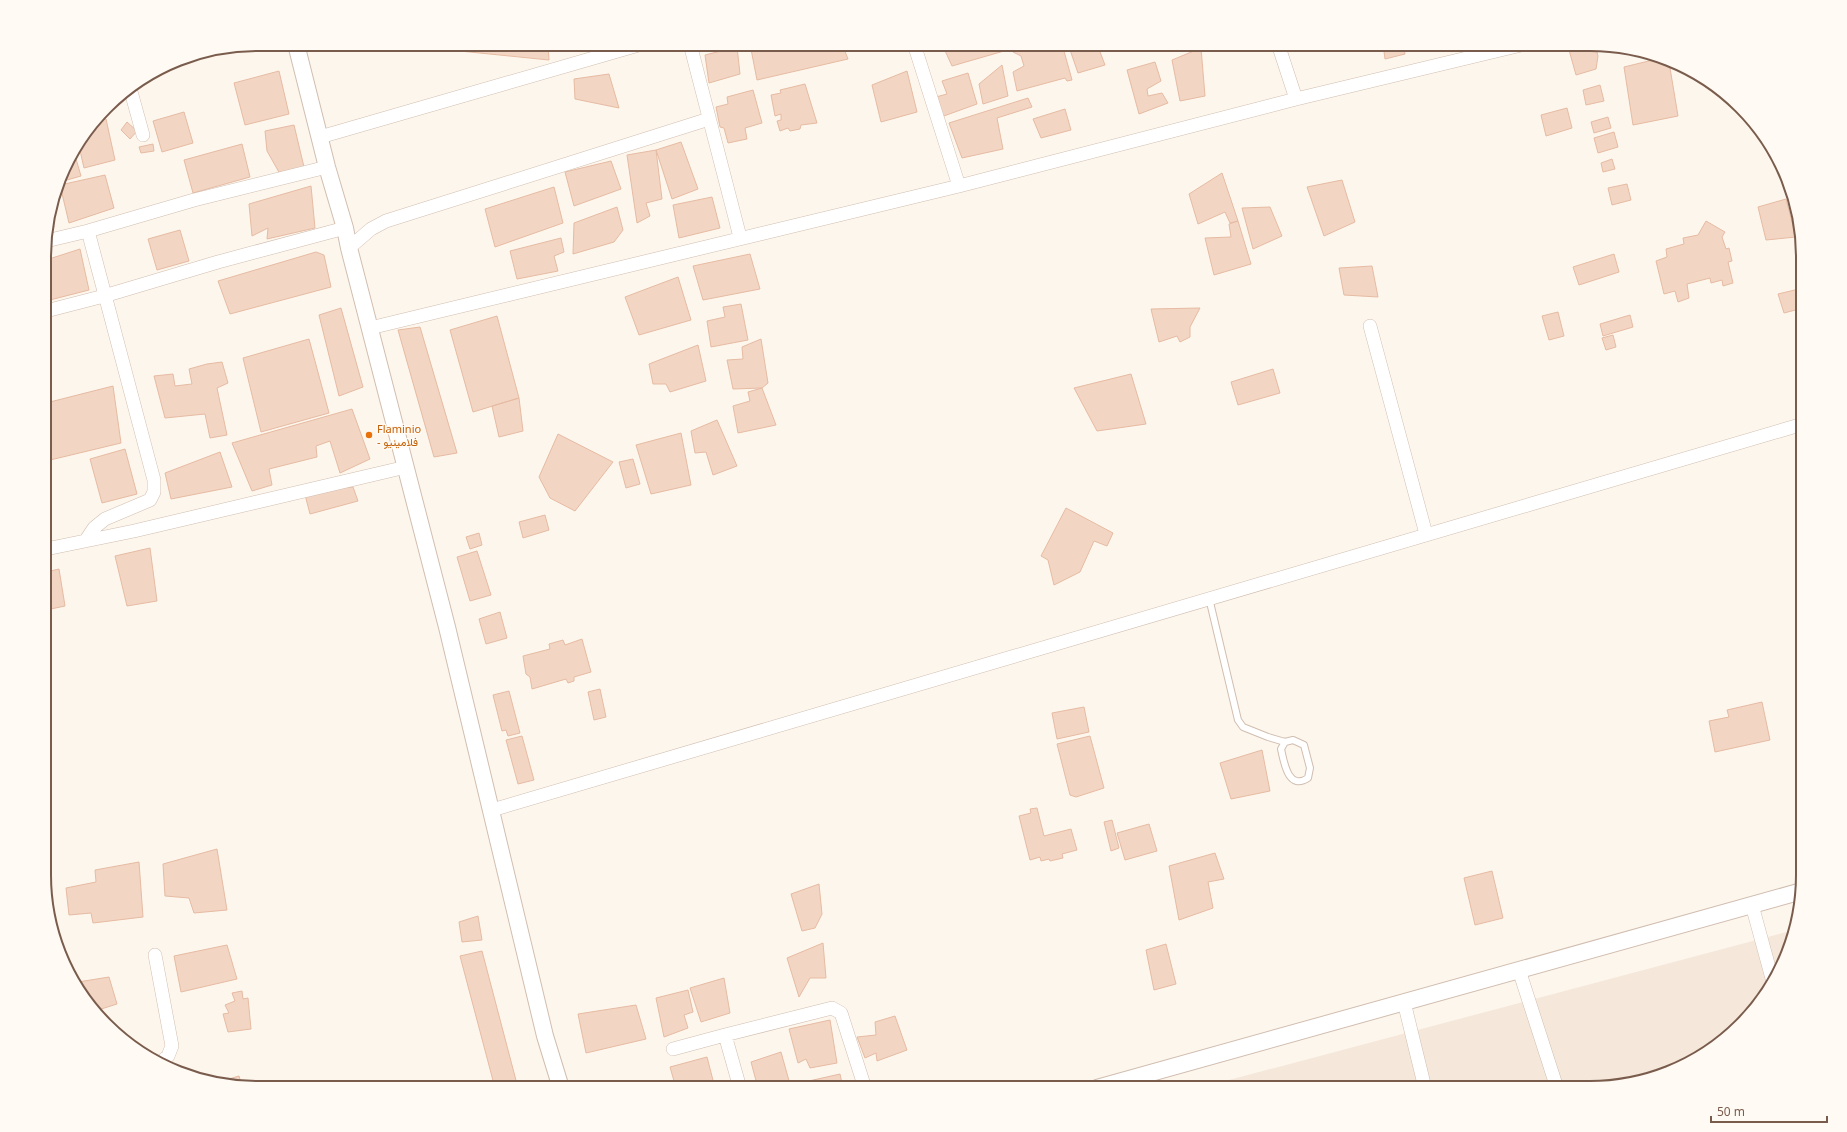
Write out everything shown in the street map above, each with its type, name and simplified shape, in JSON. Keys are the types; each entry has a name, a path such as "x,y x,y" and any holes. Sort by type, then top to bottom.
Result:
{"street":[{"path":"298,51 406,467 492,810 545,1036 559,1081"},
{"path":"320,138 618,51"},
{"path":"692,51 740,237"},
{"path":"916,51 959,186"},
{"path":"1280,51 1296,99"},
{"path":"370,328 740,237 959,186 1296,99 1496,51"},
{"path":"132,94 143,135"},
{"path":"349,248 371,229 386,222 709,119"},
{"path":"52,240 88,231 194,200 327,167"},
{"path":"51,310 104,296 218,262 345,228"},
{"path":"86,540 94,528 105,519 150,500 154,492 154,480 88,231"},
{"path":"1370,326 1426,534"},
{"path":"492,810 1796,426"},
{"path":"51,545 134,531 406,467"},
{"path":"1122,1081 1795,893"},
{"path":"1752,905 1771,973"},
{"path":"155,955 172,1046 168,1056 164,1059"},
{"path":"1519,970 1555,1081"},
{"path":"1404,1002 1424,1081"},
{"path":"673,1049 832,1008 842,1013 863,1081"},
{"path":"725,1035 738,1081"}],"lane":[{"path":"1209,598 1238,720 1243,727 1285,742 1293,740 1304,745 1310,768 1308,778 1303,781 1295,781 1289,777 1281,749 1285,742"}],"shaded area":[{"path":"1788,932 1775,966 1761,989 1736,1021 1704,1046 1681,1060 1643,1074 1603,1081 1225,1081"}],"building":[{"path":"460,51 548,51 549,60"},
{"path":"721,51 737,51 740,74 709,83 705,55"},
{"path":"751,51 845,51 848,59 757,80"},
{"path":"945,51 1004,51 952,66"},
{"path":"1064,51 1072,80 1067,81 1065,78 1017,91 1013,72 1024,66 1021,56 1013,52"},
{"path":"1070,51 1100,51 1105,65 1078,73"},
{"path":"1194,51 1201,51 1205,96 1180,101 1172,60"},
{"path":"1384,51 1404,51 1405,54 1385,59"},
{"path":"1569,51 1597,51 1598,56 1596,69 1576,75"},
{"path":"1651,60 1670,67 1678,116 1633,125 1624,67"},
{"path":"1155,62 1161,81 1147,89 1148,96 1162,93 1168,103 1139,114 1127,70"},
{"path":"1002,65 1008,96 983,104 979,84"},
{"path":"279,71 289,114 245,125 234,83"},
{"path":"907,71 917,112 881,122 872,85"},
{"path":"968,73 977,104 941,117 936,97 947,94 942,81"},
{"path":"609,74 619,108 575,99 574,79"},
{"path":"805,84 817,123 801,125 800,129 790,131 788,128 780,131 777,121 781,120 781,114 775,116 771,95 781,93 780,90"},
{"path":"1600,85 1604,101 1586,105 1583,90"},
{"path":"753,90 762,123 745,128 747,139 728,143 724,128 720,127 716,107 728,104 727,97"},
{"path":"1028,98 1032,107 997,118 1003,149 962,158 949,123"},
{"path":"1567,108 1572,128 1546,136 1541,115"},
{"path":"1065,109 1071,130 1041,138 1033,119"},
{"path":"184,112 193,143 162,152 153,121"},
{"path":"1608,117 1611,128 1594,133 1591,122"},
{"path":"106,119 115,160 84,168 80,152 103,120"},
{"path":"127,122 137,131 130,139 121,130"},
{"path":"294,125 304,167 280,174 267,151 265,131"},
{"path":"1614,132 1618,147 1598,153 1594,138"},
{"path":"681,142 698,189 672,199 656,150"},
{"path":"153,144 154,151 141,153 139,147"},
{"path":"242,144 250,177 193,193 184,160"},
{"path":"656,150 662,199 646,203 650,216 637,223 627,155"},
{"path":"76,159 81,176 66,180"},
{"path":"1612,159 1615,169 1603,172 1601,163"},
{"path":"611,161 621,189 574,206 565,172"},
{"path":"1222,173 1238,221 1230,223 1225,212 1198,224 1189,194"},
{"path":"105,175 114,208 69,223 62,192 65,184"},
{"path":"1342,180 1355,222 1324,236 1307,187"},
{"path":"1627,184 1631,200 1612,205 1608,188"},
{"path":"311,186 315,228 267,239 268,228 252,236 249,204"},
{"path":"554,187 563,223 495,247 485,209"},
{"path":"712,197 720,228 679,238 673,205"},
{"path":"1786,199 1795,237 1766,240 1758,207"},
{"path":"617,207 623,230 614,242 573,254 574,223"},
{"path":"1270,207 1282,236 1253,249 1242,208"},
{"path":"1238,221 1251,264 1214,275 1205,238 1231,237 1229,224"},
{"path":"1706,221 1725,232 1722,237 1726,249 1729,248 1732,261 1728,262 1733,283 1723,286 1722,280 1711,283 1710,278 1687,284 1689,298 1678,302 1675,291 1664,294 1656,261 1667,257 1666,249 1684,244 1683,238 1698,235"},
{"path":"180,230 189,261 157,270 148,239"},
{"path":"561,238 564,252 554,256 558,271 517,279 510,251"},
{"path":"80,249 89,290 51,300 51,258"},
{"path":"316,252 324,255 331,287 230,314 218,281"},
{"path":"750,254 760,289 703,300 693,266"},
{"path":"1614,254 1619,272 1579,285 1573,267"},
{"path":"1372,266 1378,297 1344,295 1339,268"},
{"path":"678,277 691,320 639,335 625,297"},
{"path":"1796,290 1796,310 1784,313 1778,294"},
{"path":"741,304 748,340 711,347 707,321 725,317 723,307"},
{"path":"341,308 363,387 339,396 319,315"},
{"path":"1200,308 1190,327 1190,337 1180,342 1177,336 1159,342 1151,309"},
{"path":"1558,312 1564,336 1549,340 1542,316"},
{"path":"1630,315 1633,327 1603,336 1600,324"},
{"path":"497,316 519,398 473,412 450,330"},
{"path":"420,327 457,453 434,457 398,330"},
{"path":"1613,335 1616,347 1606,350 1602,338"},
{"path":"309,339 329,413 261,432 243,358"},
{"path":"761,339 768,383 762,388 733,389 727,360 743,359 742,347"},
{"path":"698,345 706,381 670,392 666,384 653,384 649,364"},
{"path":"222,362 228,383 217,388 227,435 210,438 205,414 165,418 154,376 173,374 175,386 192,384 189,369"},
{"path":"1273,369 1280,393 1238,405 1231,382"},
{"path":"1131,374 1146,424 1097,431 1074,388"},
{"path":"113,386 121,443 51,460 51,402"},
{"path":"762,388 776,425 738,433 733,406 750,401 748,392"},
{"path":"519,398 523,431 499,437 492,406"},
{"path":"352,409 370,459 340,473 330,441 316,446 317,457 269,469 272,485 252,491 232,443"},
{"path":"717,420 737,466 713,475 706,452 695,453 691,431"},
{"path":"681,433 691,485 651,494 636,445"},
{"path":"558,434 613,462 575,511 550,498 539,477"},
{"path":"125,449 137,494 102,503 90,459"},
{"path":"220,452 232,487 171,499 165,473"},
{"path":"633,459 640,484 626,488 619,462"},
{"path":"353,487 358,501 310,514 304,491"},
{"path":"1066,508 1113,533 1107,546 1094,541 1080,572 1054,585 1048,560 1041,556"},
{"path":"545,515 549,530 523,538 519,522"},
{"path":"479,533 482,545 470,549 466,537"},
{"path":"150,548 157,601 127,606 115,556"},
{"path":"477,551 491,595 470,601 457,557"},
{"path":"59,569 65,606 51,609 51,571"},
{"path":"500,612 507,638 486,644 479,619"},
{"path":"582,639 591,672 574,677 574,681 568,683 566,679 532,689 530,677 526,674 523,656 550,649 549,644 563,640 565,645"},
{"path":"600,689 606,717 594,720 588,692"},
{"path":"509,691 520,733 508,736 506,730 502,731 493,695"},
{"path":"1762,702 1770,740 1715,752 1709,721 1729,717 1727,710"},
{"path":"1084,707 1089,732 1057,739 1052,713"},
{"path":"522,736 534,780 518,784 506,740"},
{"path":"1090,736 1104,788 1076,797 1070,795 1057,744"},
{"path":"1262,750 1270,791 1231,799 1220,763"},
{"path":"1037,808 1044,836 1071,829 1077,850 1062,854 1063,858 1050,861 1049,859 1041,861 1040,857 1030,860 1019,816 1031,813 1030,809"},
{"path":"1112,820 1119,848 1111,851 1104,822"},
{"path":"1149,824 1157,851 1125,860 1117,833"},
{"path":"217,849 227,910 194,913 189,898 165,896 163,864"},
{"path":"1215,853 1224,879 1208,882 1213,908 1179,920 1169,866"},
{"path":"139,862 143,917 93,923 91,913 69,915 66,888 96,882 95,870"},
{"path":"1492,871 1503,918 1475,925 1464,878"},
{"path":"819,884 822,914 815,928 802,931 791,894"},
{"path":"478,916 482,940 462,942 459,922"},
{"path":"823,943 826,978 810,978 799,997 787,958"},
{"path":"1166,944 1176,984 1154,990 1146,950"},
{"path":"227,945 237,979 181,992 174,956"},
{"path":"482,951 516,1081 493,1081 460,956"},
{"path":"109,977 117,1004 101,1009 81,981"},
{"path":"724,978 730,1013 701,1022 690,988"},
{"path":"688,990 693,1012 684,1015 688,1028 664,1037 656,998"},
{"path":"242,991 243,999 248,998 251,1029 228,1032 223,1014 229,1013 225,1005 235,1001 232,993"},
{"path":"636,1005 646,1039 586,1053 578,1014"},
{"path":"895,1016 907,1050 877,1061 876,1053 865,1058 857,1037 876,1035 875,1022"},
{"path":"830,1020 837,1063 810,1068 806,1059 798,1063 789,1029"},
{"path":"781,1052 789,1081 756,1081 751,1062"},
{"path":"707,1057 713,1081 674,1081 670,1067"},
{"path":"840,1074 842,1081 809,1081"},
{"path":"239,1076 240,1080 230,1079"}],"place":[{"name":"Flaminio - فلامينيو","path":"369,435"}]}
